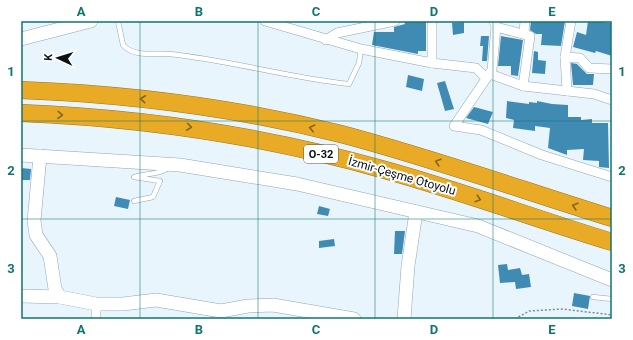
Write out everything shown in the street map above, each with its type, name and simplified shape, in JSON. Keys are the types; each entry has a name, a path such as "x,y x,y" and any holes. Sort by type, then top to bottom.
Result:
{"highway":[{"name":"İzmir-Çeşme Otoyolu","path":"21,90 69,92 156,100 234,112 308,126 393,148 612,218"},
{"name":"İzmir-Çeşme Otoyolu","path":"21,113 103,118 180,126 226,133 298,148 385,170 612,242"}],"street":[{"path":"21,39 65,24 91,21"},
{"path":"265,21 361,49 432,63 476,68 484,76 490,74 523,86 594,94 612,100"},
{"path":"326,40 337,33 396,21"},
{"path":"432,21 432,63"},
{"path":"524,33 525,21"},
{"path":"567,91 565,57 572,21"},
{"path":"523,86 530,36 495,24 494,60 490,74 454,126 481,130 542,155 612,177"},
{"path":"565,57 580,58 589,68 612,69"},
{"path":"21,156 172,164 297,184 478,226 612,280"},
{"path":"40,156 34,221 36,235 50,256 55,289 60,297"},
{"path":"404,319 408,266 416,212"},
{"path":"21,296 60,297 96,304 123,304 156,300 221,311 248,306 273,305 354,319"},
{"path":"96,304 96,319"}],"lane":[{"path":"118,21 123,45 134,52 181,56 349,84 359,63 361,49"},
{"path":"134,201 153,197 160,181 134,177 142,174 163,172 172,164"},
{"path":"593,297 612,299"}],"path":[{"path":"515,319 530,311 563,309 612,315"}],"building":[{"path":"404,21 426,21 426,51 418,51 418,54 372,45 374,32 394,32 394,27 405,24"},
{"path":"531,21 565,21 561,46 541,45 542,34 536,34 530,30"},
{"path":"588,21 612,23 612,56 596,51 595,53 573,47 577,32 586,35"},
{"path":"464,22 464,33 453,35 452,23"},
{"path":"481,36 489,36 487,61 482,61 483,46 480,46"},
{"path":"501,36 523,40 518,76 511,75 511,66 498,66"},
{"path":"534,51 538,52 538,60 546,61 545,74 532,73"},
{"path":"571,63 577,64 587,74 594,74 593,85 573,85"},
{"path":"408,75 424,79 422,91 406,87"},
{"path":"445,81 454,109 445,111 437,83"},
{"path":"507,101 529,104 529,102 537,103 537,101 568,105 568,117 581,117 581,120 592,119 592,123 608,123 609,168 599,167 599,161 583,160 584,149 567,150 567,155 548,148 550,128 535,126 535,131 513,128 514,120 506,118"},
{"path":"474,107 493,112 488,124 466,118"},
{"path":"21,168 31,169 30,180 21,180"},
{"path":"116,197 130,200 128,209 114,206"},
{"path":"319,206 330,209 328,216 317,214"},
{"path":"395,231 405,231 402,254 394,254"},
{"path":"334,239 335,246 319,248 319,241"},
{"path":"507,264 508,270 520,268 522,275 529,274 531,287 516,289 515,282 500,283 498,265"},
{"path":"574,293 590,296 588,309 572,306"}]}
